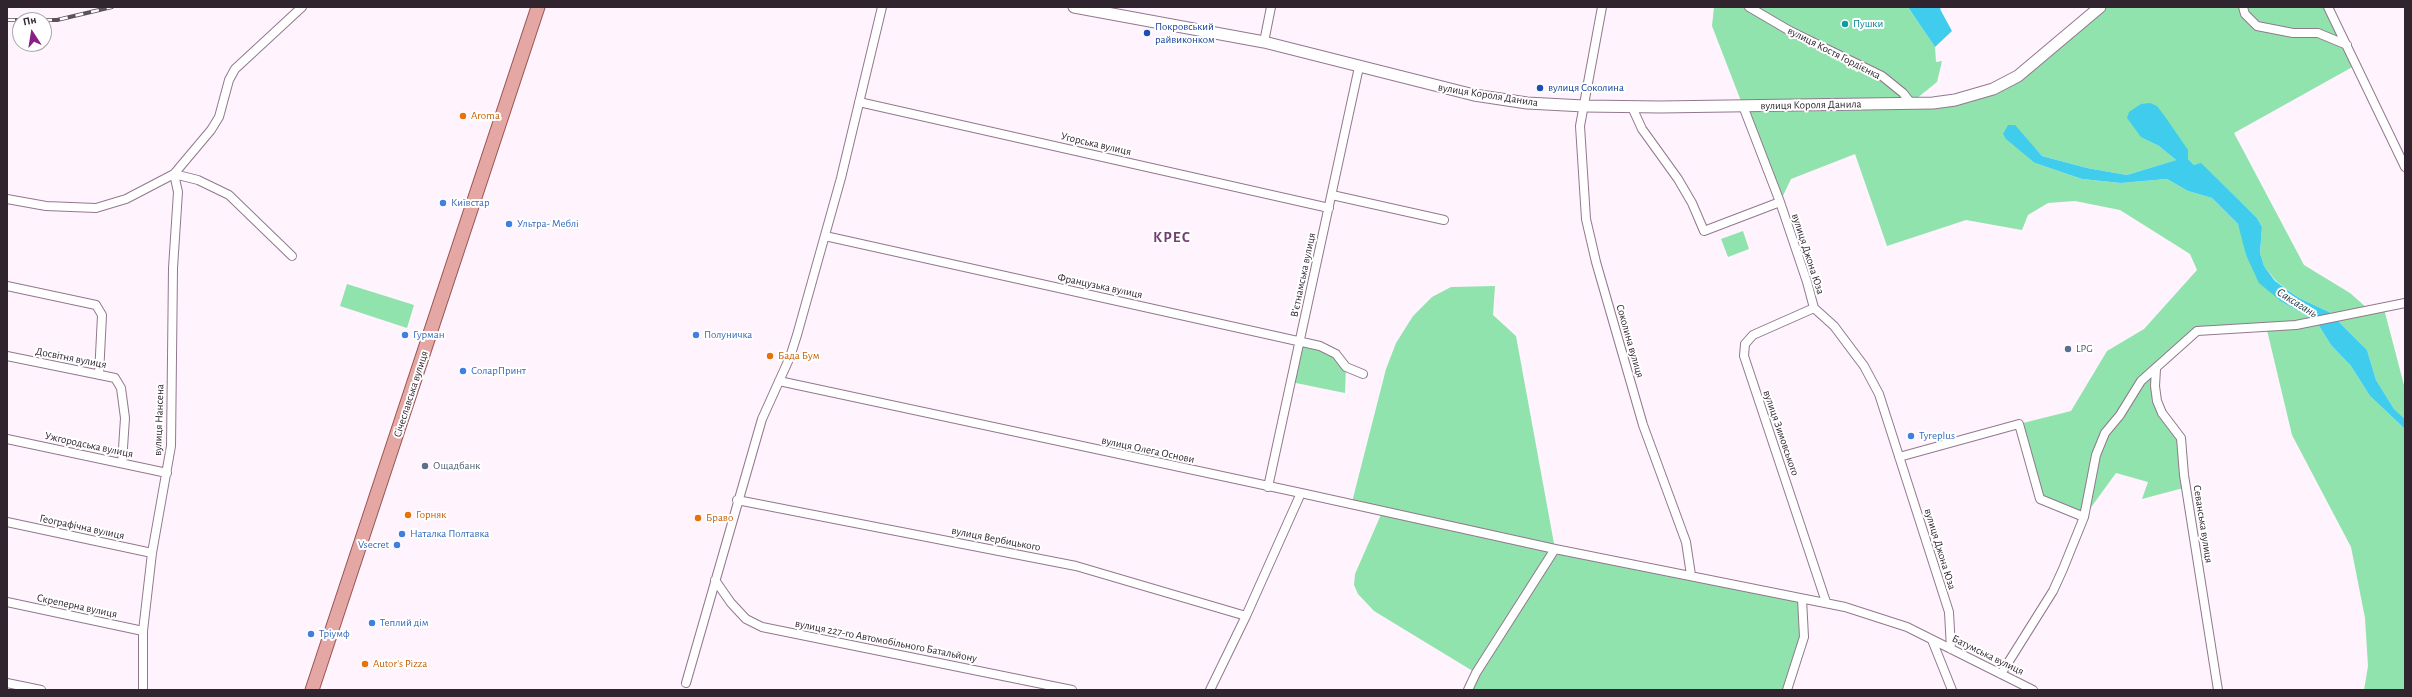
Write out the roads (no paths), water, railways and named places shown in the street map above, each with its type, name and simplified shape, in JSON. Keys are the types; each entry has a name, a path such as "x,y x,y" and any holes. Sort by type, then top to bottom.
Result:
{"main road":[{"name":"Січеславська вулиця","path":"312,690 538,7"},
{"name":"вулиця Короля Данила","path":"1074,7 1264,42 1474,95 1527,102 1584,106 1632,107 1911,103"},
{"path":"1911,103 1955,100 1993,89 2018,76 2100,7"}],"street":[{"path":"7,199 46,206 96,208 126,199 174,174 220,117 229,80 235,69 302,7"},
{"path":"686,683 737,500 762,420 797,335 825,236 882,7"},
{"path":"1264,42 1272,7"},
{"name":"Соколина вулиця","path":"1602,7 1580,126 1579,142 1586,219 1596,262 1643,425 1686,542 1691,575"},
{"name":"вулиця Костя Гордієнка","path":"1749,7 1790,31 1882,76 1903,93 1911,103"},
{"path":"2243,7 2248,17 2257,26 2287,32 2318,33 2347,45"},
{"path":"2328,7 2405,167"},
{"name":"Вʼєтнамська вулиця","path":"1268,487 1359,67"},
{"name":"Угорська вулиця","path":"859,102 1329,208"},
{"name":"вулиця Джона Юза","path":"1743,106 1780,202 1808,282 1814,308 1834,326 1864,366 1879,394 1949,612 1951,649"},
{"path":"1632,107 1652,144 1678,178 1692,203 1704,231 1780,202"},
{"path":"174,174 198,180 230,195 292,256"},
{"name":"вулиця Нансена","path":"143,690 143,631 152,553 171,446 173,268 178,192 174,174"},
{"path":"1332,195 1444,220"},
{"name":"Французька вулиця","path":"825,236 1320,346 1336,354 1346,367 1363,374"},
{"path":"7,286 96,305 102,315 100,375"},
{"path":"2002,674 2052,591 2084,517 2096,455 2105,432 2120,415 2141,381 2197,331 2296,325 2405,303"},
{"name":"вулиця Зимовського","path":"1814,308 1753,335 1745,344 1744,356 1826,602"},
{"name":"Досвітня вулиця","path":"7,356 115,378 121,388 125,418 122,463"},
{"name":"Севанська вулиця","path":"2156,369 2154,386 2157,401 2162,414 2181,438 2184,475 2218,690"},
{"name":"вулиця Олега Основи","path":"779,381 1555,549"},
{"path":"1899,457 2019,424 2040,499 2084,517"},
{"name":"Ужгородська вулиця","path":"7,440 166,473"},
{"path":"1210,690 1246,616 1301,493"},
{"name":"вулиця Вербицького","path":"737,500 1076,566 1246,616"},
{"name":"Географічна вулиця","path":"7,522 152,553"},
{"path":"1468,690 1476,673 1555,549"},
{"name":"Батумська вулиця","path":"1555,549 1691,575 1802,599 1826,602 1875,615 1907,627 2034,690"},
{"name":"вулиця 227-го Автомобільного Батальйону","path":"715,580 731,603 746,619 762,627 1072,690"},
{"path":"1787,690 1804,637 1802,599"},
{"name":"Скреперна вулиця","path":"7,602 143,631"},
{"name":"Батумська вулиця","path":"1932,640 1952,690"},
{"path":"7,683 41,690"}],"water":[{"path":"1908,7 1942,7 1940,9 1952,31 1935,47"},
{"name":"Саксагань","path":"2150,103 2157,106 2188,150 2188,159 2194,165 2201,163 2257,218 2262,227 2260,253 2264,266 2275,281 2299,298 2329,312 2367,350 2376,380 2394,409 2405,419 2405,429 2370,396 2351,366 2331,345 2316,321 2282,302 2259,283 2246,255 2238,224 2212,198 2188,191 2167,179 2121,183 2082,179 2035,163 2006,139 2003,134 2008,125 2015,125 2042,156 2087,168 2127,175 2176,160 2159,146 2141,137 2127,118 2129,112 2141,104"}],"railway":[{"path":"52,20 112,7"},
{"path":"7,20 12,20"}],"place":[{"name":"Пушки","path":"1845,24"},
{"name":"Покровський райвиконком","path":"1147,33"},
{"name":"вулиця Соколина","path":"1540,88"},
{"name":"Aroma","path":"463,116"},
{"name":"Київстар","path":"443,203"},
{"name":"Ультра- Меблі","path":"509,224"},
{"name":"Гурман","path":"405,335"},
{"name":"Полуничка","path":"696,335"},
{"name":"LPG","path":"2068,349"},
{"name":"Бада Бум","path":"770,356"},
{"name":"СоларПринт","path":"463,371"},
{"name":"Tyreplus","path":"1911,436"},
{"name":"Ощадбанк","path":"425,466"},
{"name":"Горняк","path":"408,515"},
{"name":"Браво","path":"698,518"},
{"name":"Наталка Полтавка","path":"402,534"},
{"name":"Vsecret","path":"397,545"},
{"name":"Теплий дім","path":"372,623"},
{"name":"Тріумф","path":"311,634"},
{"name":"Autor's Pizza","path":"365,664"}],"district":[{"name":"КРЕС","path":"1172,237"}]}
